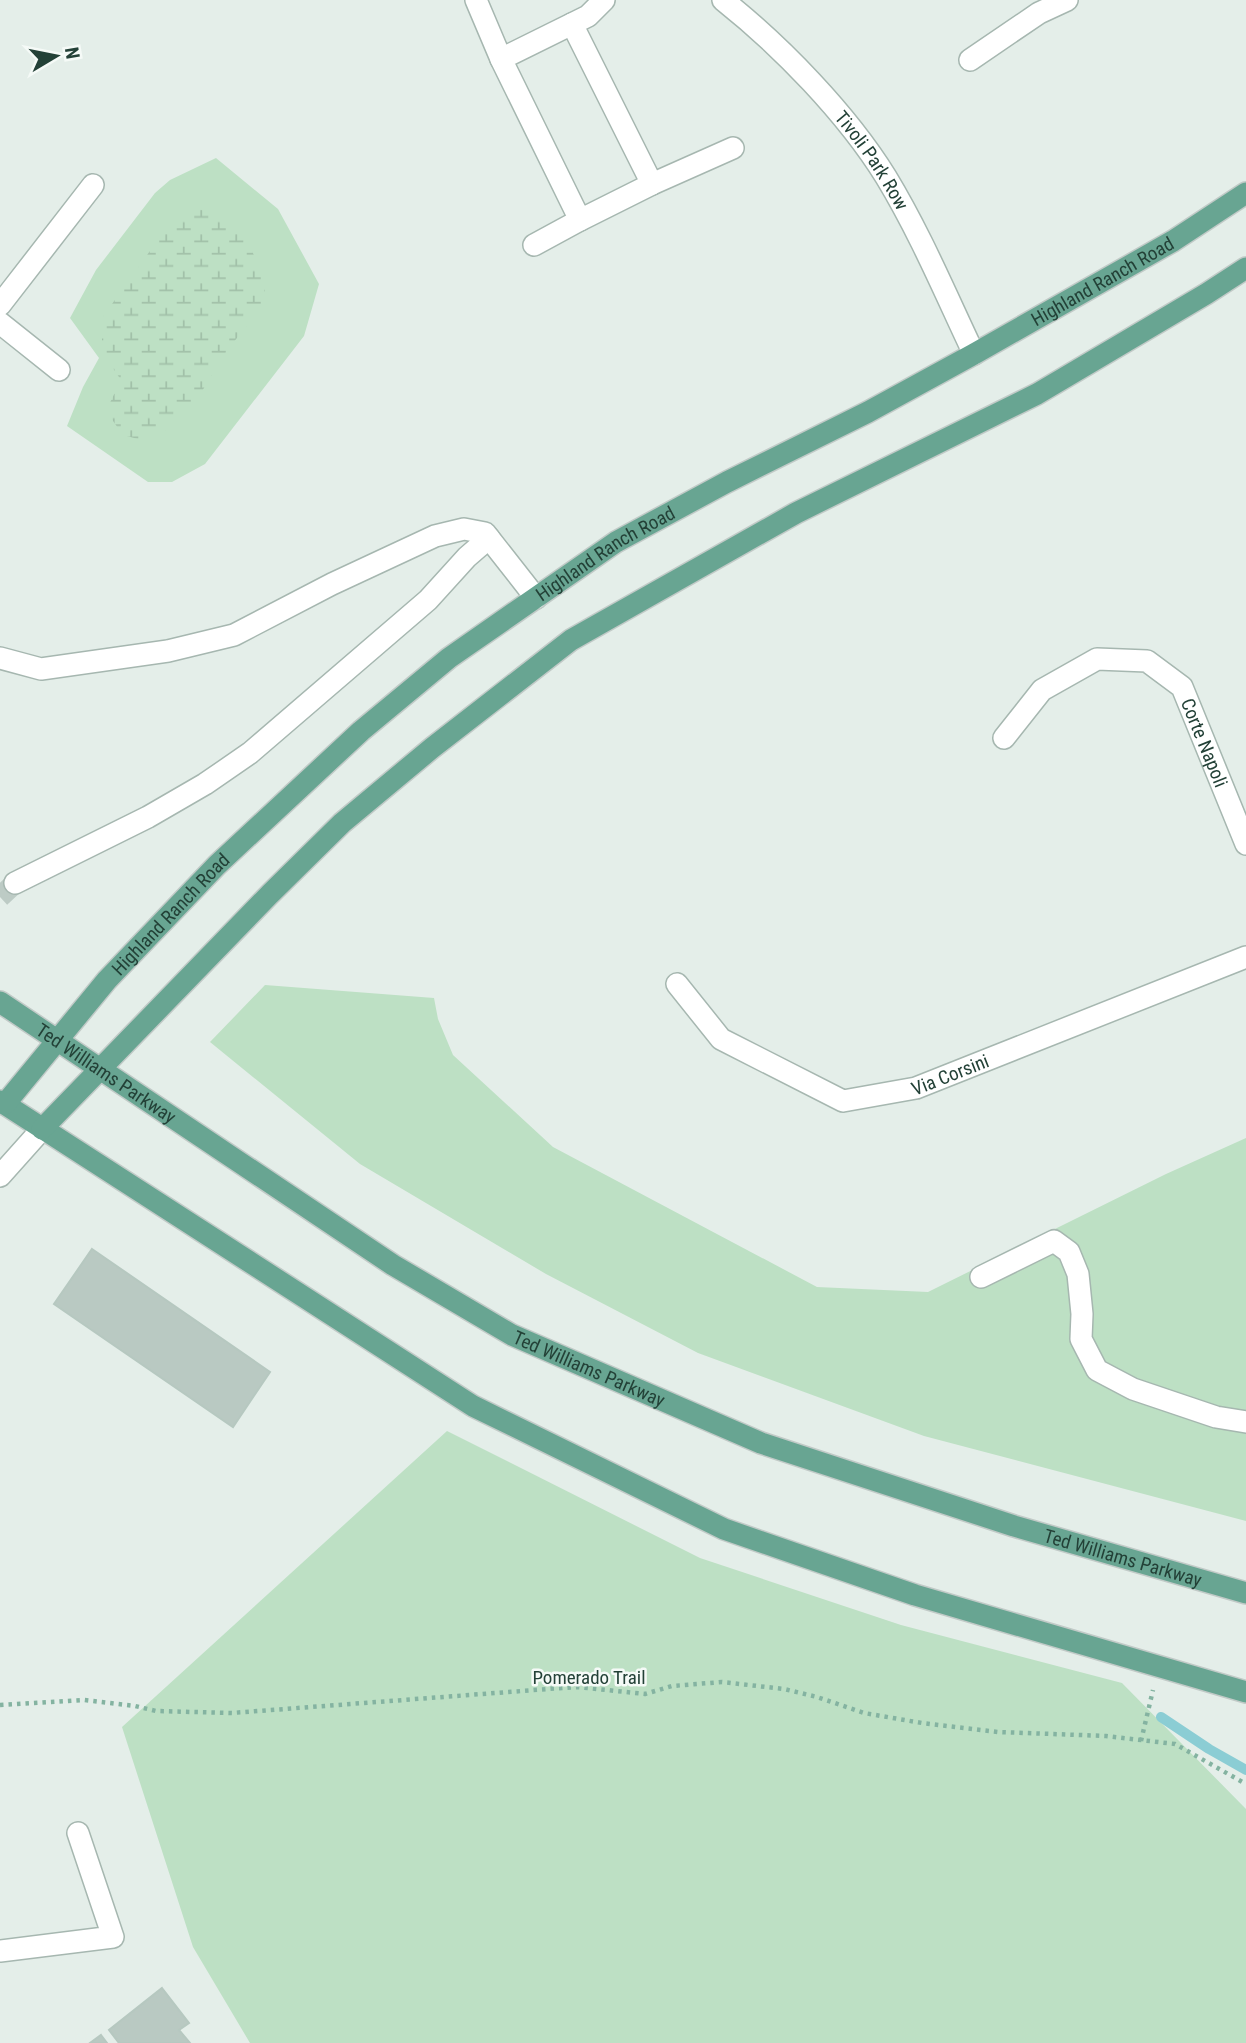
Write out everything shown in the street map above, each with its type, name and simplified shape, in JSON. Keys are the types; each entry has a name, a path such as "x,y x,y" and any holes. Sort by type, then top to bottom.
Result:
{"main road":[{"name":"Highland Ranch Road","path":"2,1105 107,979 218,865 361,731 449,658 617,542 727,482 868,412 974,355 1172,241 1246,192"},
{"path":"42,1129 342,823 432,748 571,640 796,513 1037,394 1246,268"},
{"name":"Ted Williams Parkway","path":"0,1002 393,1265 512,1335 761,1443 1014,1526 1246,1593"},
{"path":"2,1105 473,1406 724,1529 915,1595 1246,1692"}],"street":[{"path":"476,0 580,220"},
{"path":"502,59 588,16 604,0"},
{"name":"Tivoli Park Row","path":"723,0 758,27 811,83 847,124 885,176 974,355"},
{"path":"970,60 1039,13 1068,0"},
{"path":"572,24 652,184"},
{"path":"534,245 652,184 733,148"},
{"path":"0,305 93,185"},
{"path":"0,323 59,370"},
{"path":"0,658 41,669 167,651 234,635 332,584 435,536 464,529 485,533 536,597"},
{"path":"15,883 148,817 205,785 250,753 428,600 467,557 489,538"},
{"name":"Corte Napoli","path":"1004,738 1042,690 1097,659 1147,661 1182,687 1246,844"},
{"name":"Via Corsini","path":"677,984 721,1039 843,1101 916,1088 1246,957"},
{"path":"0,1176 42,1129"},
{"path":"981,1277 1054,1241 1069,1252 1078,1274 1083,1314 1081,1339 1097,1370 1144,1393 1216,1417 1246,1422"},
{"path":"0,1951 114,1937 78,1833"}],"path":[{"path":"1141,1741 1159,1667"},
{"name":"Pomerado Trail","path":"0,1705 84,1700 156,1711 232,1713 548,1689 578,1688 645,1694 672,1686 722,1682 784,1689 864,1713 922,1723 998,1732 1106,1737 1175,1744 1246,1784"}],"green space":[{"path":"216,158 278,209 319,284 304,336 205,464 172,482 148,482 67,426 83,387 99,358 70,318 96,270 155,193 170,180"},
{"path":"194,208 226,217 242,232 254,254 267,301 228,349 199,396 171,426 149,442 123,435 106,411 121,380 102,352 102,318 165,230"},
{"path":"265,985 434,998 438,1019 453,1055 553,1147 817,1287 928,1292 1166,1174 1246,1138 1246,1521 924,1436 698,1353 546,1274 360,1164 210,1042"},
{"path":"447,1431 700,1558 901,1625 1122,1683 1246,1809 1246,2043 250,2043 193,1947 122,1727"}],"building":[{"path":"92,1249 270,1372 233,1427 54,1304"},
{"path":"162,1988 189,2023 179,2030 190,2043 119,2043 109,2030"},
{"path":"101,2035 107,2043 90,2043"}],"waterway":[{"path":"1161,1717 1246,1770"}],"tunnel":[{"path":"0,897 15,883"}]}
